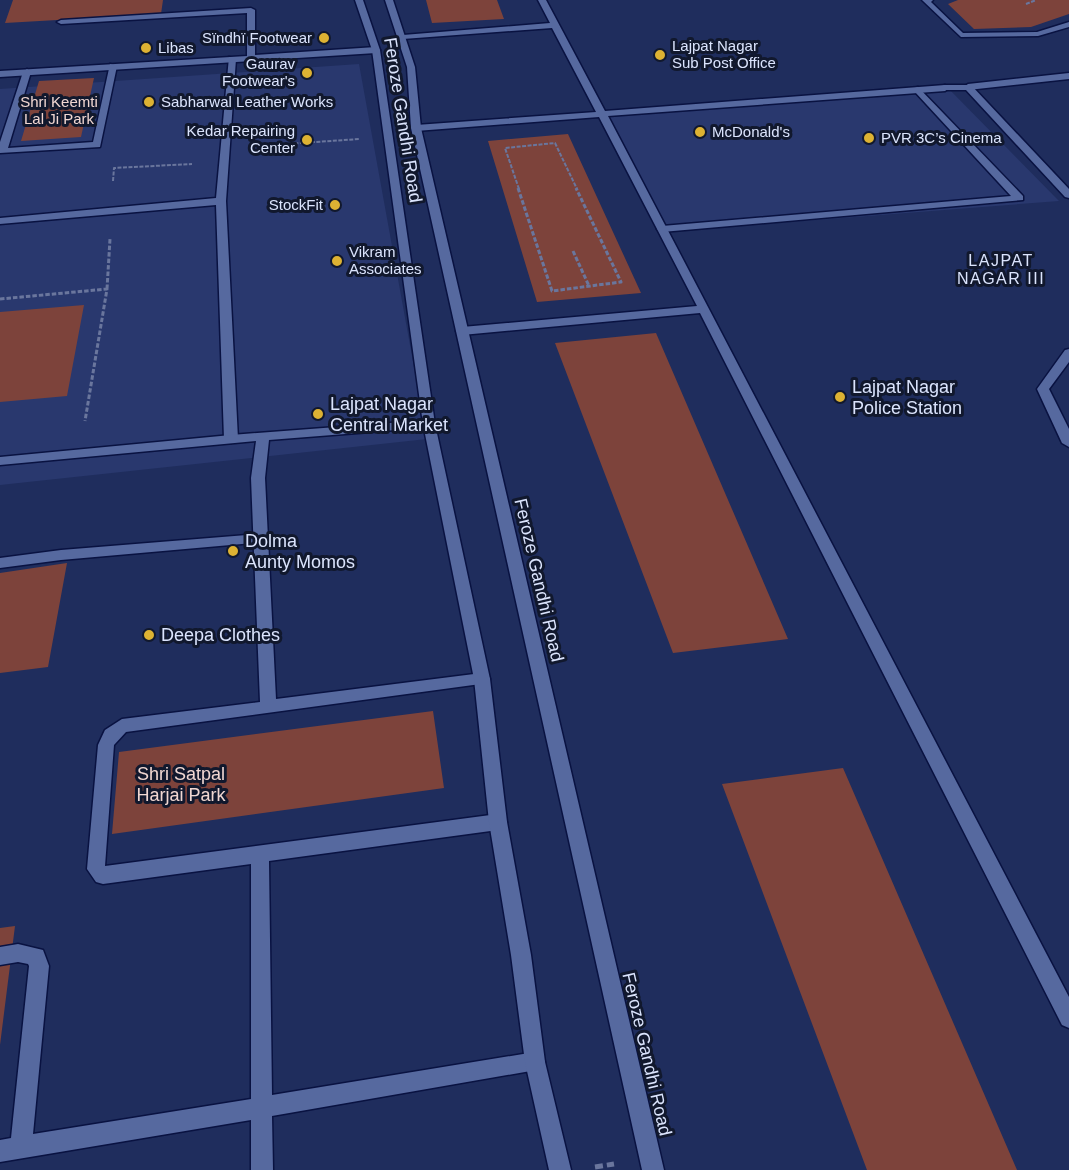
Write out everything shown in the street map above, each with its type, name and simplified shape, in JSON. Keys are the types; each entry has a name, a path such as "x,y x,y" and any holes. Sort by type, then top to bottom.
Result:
{"street":[{"path":"251,58 252,0"},
{"name":"Feroze Gandhi Road","path":"359,0 376,50 429,424 482,679 498,822 521,955 535,1062 560,1170"},
{"name":"Feroze Gandhi Road","path":"389,0 411,67 416,128 652,1165"},
{"path":"542,0 704,309 1069,1018"},
{"path":"780,0 792,0"},
{"path":"929,0 925,2 961,35 1038,34 1069,24"},
{"path":"61,22 251,10"},
{"path":"403,37 555,25"},
{"path":"0,74 376,50"},
{"path":"231,439 220,201 232,59"},
{"path":"27,72 2,151 97,145 113,66"},
{"path":"416,128 968,87 1069,76"},
{"path":"968,87 1069,195"},
{"path":"662,230 1019,198 918,90"},
{"path":"0,221 220,201"},
{"path":"462,331 704,309"},
{"path":"1069,353 1044,389 1069,443"},
{"path":"0,461 231,439 429,424"},
{"path":"263,437 258,478 268,707"},
{"path":"0,563 61,555 260,539"},
{"path":"482,679 122,726 111,735 106,745 96,869 104,876 498,822"},
{"path":"260,855 262,1170"},
{"path":"0,956 18,953 36,956 39,966 10,1149 535,1062"}],"path":[{"path":"225,148 387,138"},
{"path":"555,142 621,282 589,286 552,291 505,148 555,142"},
{"path":"573,251 589,286"},
{"path":"0,299 107,289 80,454"},
{"path":"587,1168 652,1165"}],"shaded area":[{"path":"359,64 427,439 0,485 0,89"},
{"path":"947,87 1059,201 661,232 606,112"}],"green space":[{"path":"13,0 163,0 161,14 5,23"},
{"path":"426,0 497,0 504,19 432,23"},
{"path":"958,0 1069,0 1069,14 1031,27 974,29 948,4"},
{"name":"Shri Keemti Lal Ji Park","path":"94,78 81,137 21,141 39,81"},
{"path":"568,134 641,293 537,302 488,141"},
{"path":"84,305 67,396 0,402 0,312"},
{"path":"656,333 788,639 673,653 555,343"},
{"path":"67,563 48,667 0,673 0,573"},
{"name":"Shri Satpal Harjai Park","path":"433,711 444,788 112,834 119,752"},
{"path":"843,768 1017,1170 867,1170 722,784"},
{"path":"15,926 0,1045 0,928"}],"place":[{"name":"Sïndhï Footwear","path":"324,38"},
{"name":"Libas","path":"146,48"},
{"name":"Lajpat Nagar Sub Post Office","path":"660,55"},
{"name":"Gaurav Footwear's","path":"307,73"},
{"name":"Sabharwal Leather Works","path":"149,102"},
{"name":"McDonald's","path":"700,132"},
{"name":"PVR 3C’s Cinema","path":"869,138"},
{"name":"Kedar Repairing Center","path":"307,140"},
{"name":"StockFit","path":"335,205"},
{"name":"Vikram Associates","path":"337,261"},
{"name":"Lajpat Nagar Police Station","path":"840,397"},
{"name":"Lajpat Nagar Central Market","path":"318,414"},
{"name":"Dolma Aunty Momos","path":"233,551"},
{"name":"Deepa Clothes","path":"149,635"}],"district":[{"name":"LAJPAT NAGAR III","path":"1001,269"}]}
